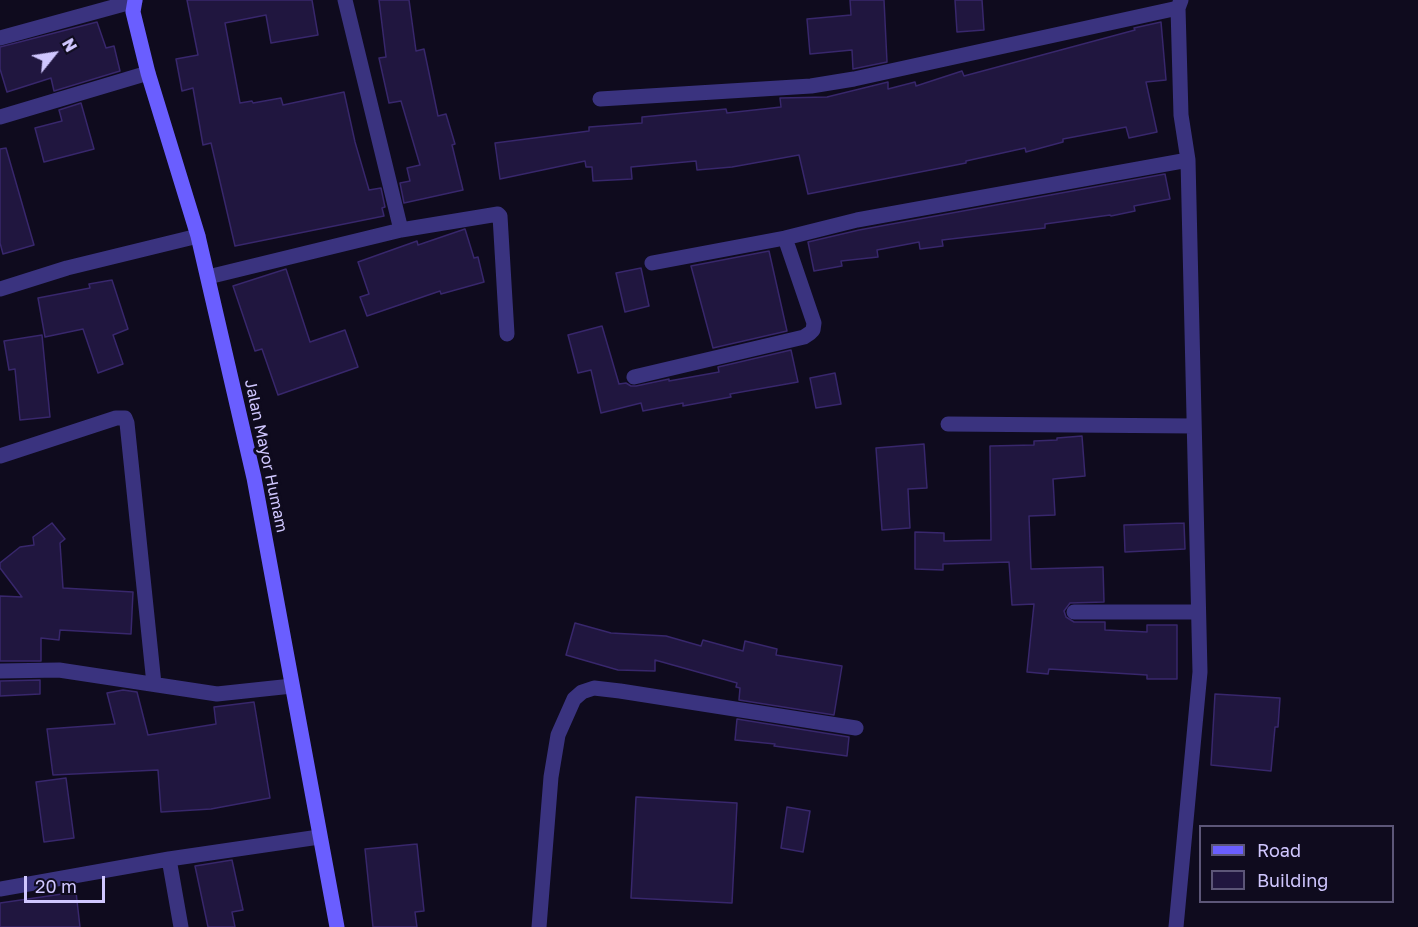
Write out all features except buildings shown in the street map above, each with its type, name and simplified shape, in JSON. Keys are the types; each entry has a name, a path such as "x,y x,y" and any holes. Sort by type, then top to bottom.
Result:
{"main road":[{"name":"Jalan Mayor Humam","path":"135,1 133,12 148,73 198,236 254,477 337,927"}],"street":[{"path":"345,0 401,230"},
{"path":"0,38 135,1"},
{"path":"600,99 811,86 854,79 1179,4 1181,115 1188,160 1200,672 1176,927"},
{"path":"0,117 148,73"},
{"path":"652,263 785,238 857,220 1188,160"},
{"path":"208,277 401,230 494,214 501,216 507,334"},
{"path":"0,288 68,268 198,236"},
{"path":"634,377 804,337 810,333 814,322 785,238"},
{"path":"0,456 117,418 125,418 154,684"},
{"path":"948,424 1194,426"},
{"path":"1074,612 1198,612"},
{"path":"0,671 59,670 217,694 292,686"},
{"path":"539,927 551,777 558,735 574,699 582,692 594,688 620,691 856,728"},
{"path":"0,889 169,859 319,837"},
{"path":"169,859 181,927"}]}
